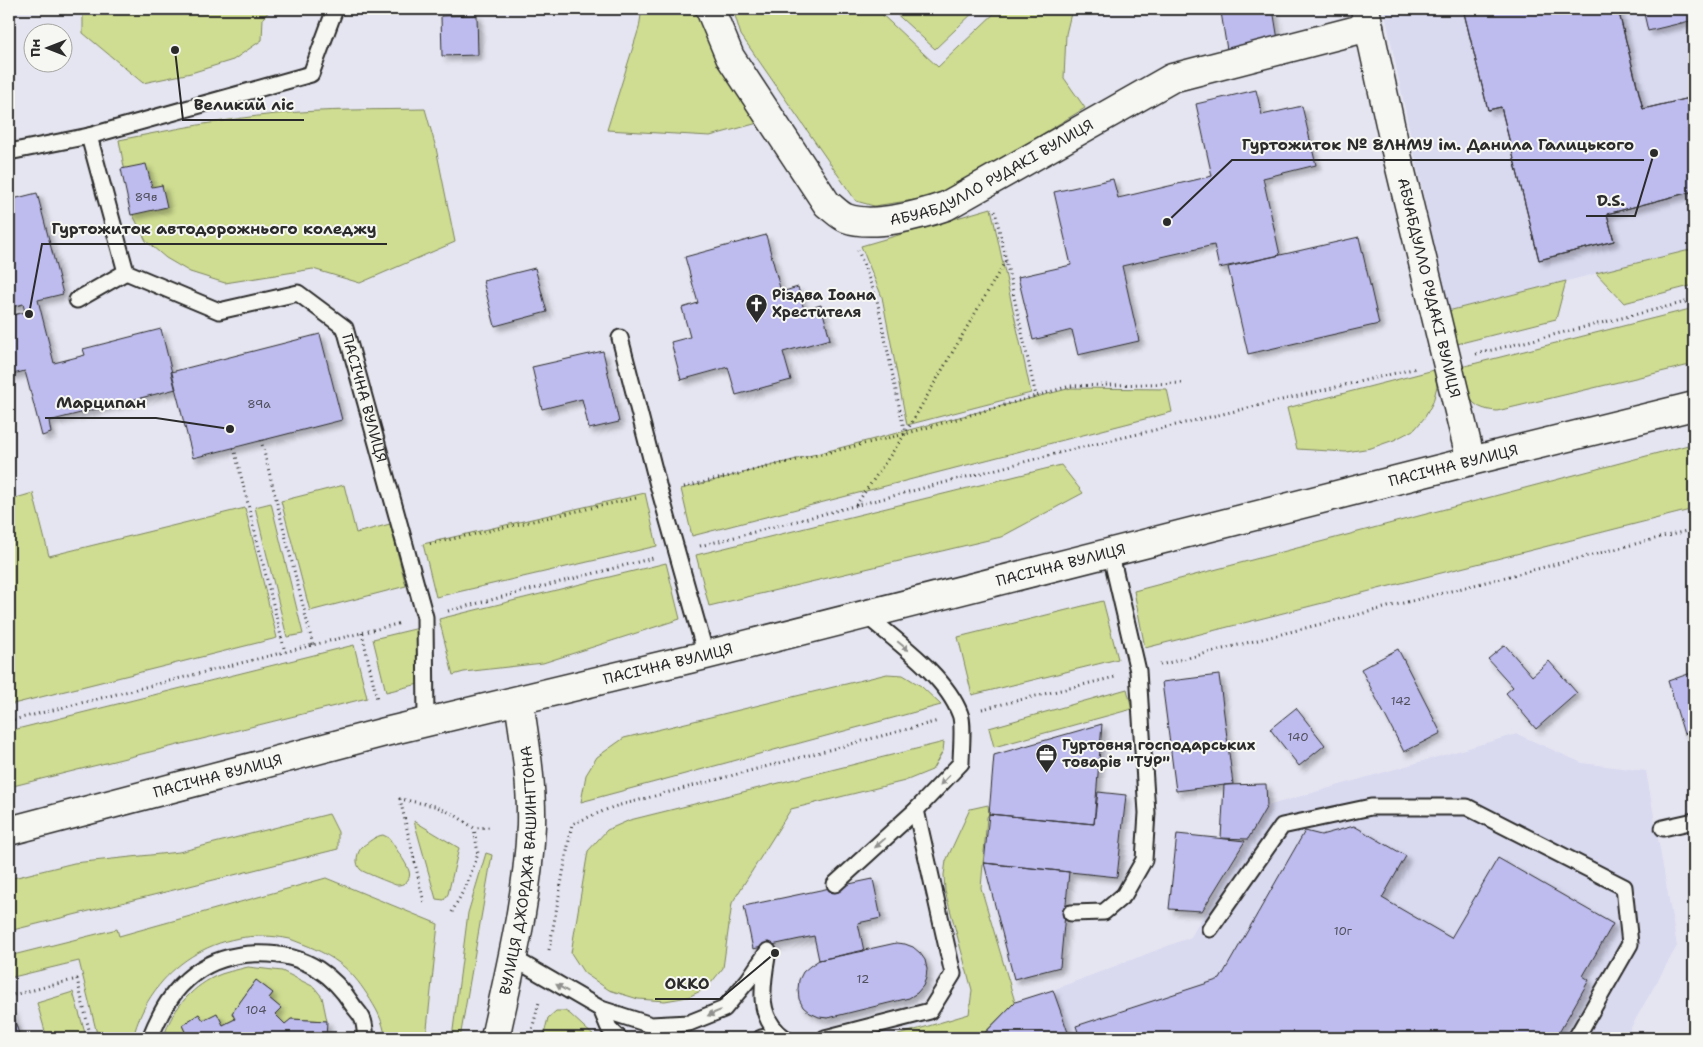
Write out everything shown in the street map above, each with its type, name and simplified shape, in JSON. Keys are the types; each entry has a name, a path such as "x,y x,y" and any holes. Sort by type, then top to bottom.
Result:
{"main road":[{"name":"АБУАБДУЛЛО РУДАКІ ВУЛИЦЯ","path":"710,9 730,57 827,204 844,217 866,222 922,214 946,206 1172,78 1367,18 1395,147 1471,461"},
{"name":"ПАСІЧНА ВУЛИЦЯ","path":"9,831 426,722 706,655 1110,551 1694,406"},
{"name":"ВУЛИЦЯ ДЖОРДЖА ВАШИНГТОНА","path":"494,1038 513,958 525,882 531,825 529,766 519,701"}],"lane":[{"path":"9,152 90,136 311,74 335,9"},
{"path":"77,300 126,272 90,136"},
{"name":"ПАСІЧНА ВУЛИЦЯ","path":"126,272 219,311 298,293 345,328 425,617 426,722"},
{"path":"620,338 660,493 706,655"},
{"path":"1071,913 1104,912 1124,895 1144,860 1147,813 1138,671 1110,551"},
{"path":"835,884 916,810 961,763 961,715 946,689 922,663 866,615"},
{"path":"1210,930 1282,826 1371,807 1467,807 1624,887 1630,944 1576,1038"},
{"path":"825,1038 930,1011 953,974 916,810"},
{"path":"1662,828 1694,821"},
{"path":"513,958 601,1009 651,1026 689,1023 724,1009 749,979 768,951 761,999 767,1018 782,1036"},
{"path":"150,1038 159,1014 174,992 195,973 219,960 253,953 286,956 317,968 342,989 363,1019 366,1038"},
{"path":"601,1009 609,1028 619,1038"},
{"path":"762,1038 782,1036"}],"path":[{"path":"988,182 1036,396"},
{"path":"844,217 877,300 905,434"},
{"path":"856,506 905,434 1006,260"},
{"path":"694,548 1070,450 1694,300"},
{"path":"406,550 660,493 905,434 1070,386 1185,383"},
{"path":"261,440 313,645"},
{"path":"234,448 285,652"},
{"path":"9,720 362,633 662,556"},
{"path":"362,633 377,699"},
{"path":"424,902 400,800 435,806 455,815 474,828 490,827"},
{"path":"547,959 572,824"},
{"path":"452,912 467,884 478,854 474,828"},
{"path":"9,996 77,979 91,1038"},
{"path":"530,1038 539,1002"}],"shaded area":[{"path":"1384,9 1694,9 1694,249 1448,311"},
{"path":"1517,734 1582,763 1646,771 1677,946 1625,1038 980,1038 1015,1002 1053,990 1191,937 1267,806"}],"green space":[{"path":"83,9 271,9 263,18 262,40 233,60 191,73 143,83 83,33"},
{"path":"642,9 701,9 758,123 710,136 607,130 639,28"},
{"path":"733,9 876,9 938,67 999,9 1072,9 1066,34 1064,78 1085,108 941,196 874,206 856,201 741,35"},
{"path":"891,9 977,9 935,49"},
{"path":"425,109 436,148 455,242 360,283 313,269 225,283 190,272 166,258 146,241 133,215 119,140 217,122 295,112"},
{"path":"991,208 1031,393 907,425 882,297 861,246"},
{"path":"1694,249 1694,285 1624,303 1596,273"},
{"path":"1566,281 1556,319 1457,344 1448,311"},
{"path":"1694,308 1694,364 1497,411 1479,407 1470,398 1467,391 1461,367"},
{"path":"1434,370 1437,386 1433,402 1425,417 1415,429 1394,440 1371,448 1346,452 1297,449 1287,408"},
{"path":"1071,388 1167,389 1172,412 692,536 681,489"},
{"path":"1694,444 1694,509 1145,648 1134,591"},
{"path":"1061,465 1083,493 1001,537 709,606 696,555"},
{"path":"344,485 356,533 390,524 406,586 310,611 281,501"},
{"path":"33,493 49,556 245,508 277,638 9,705 9,500"},
{"path":"645,493 657,546 436,597 423,544"},
{"path":"271,503 303,634 287,637 255,507"},
{"path":"666,563 680,619 543,663 464,672 453,675 439,619"},
{"path":"1103,601 1118,659 972,695 958,637"},
{"path":"419,628 431,681 386,692 373,639"},
{"path":"354,645 367,698 9,787 9,731"},
{"path":"887,674 903,675 921,686 941,705 581,802 586,775 597,757 624,738"},
{"path":"1127,689 1132,709 994,747 989,728"},
{"path":"944,742 943,751 932,770 905,781 791,809 732,903 723,968 707,988 688,997 665,1001 638,999 609,990 584,973 571,953 588,851 607,830 630,820"},
{"path":"988,805 989,814 987,817 981,888 1015,1002 979,1038 888,1038 969,1014 972,990 945,891 944,875 946,861 970,809"},
{"path":"329,814 338,832 338,849 9,931 9,879 74,863 179,852"},
{"path":"414,821 459,848 448,894 444,900 436,899"},
{"path":"383,835 389,838 409,871 410,874 407,881 402,884 396,885 367,873 359,867 357,858 361,848"},
{"path":"486,853 492,855 460,1038 452,1038 468,913"},
{"path":"326,878 438,924 426,1038 386,1038 376,1009 358,981 339,963 327,955 290,939 264,936 238,938 214,945 191,957 171,972 155,991 142,1013 133,1038 98,1038 79,961 9,978 9,956 117,929 119,936"},
{"path":"248,967 282,971 314,987 322,997 327,1021 292,1019 285,1024 275,1014 281,1008 269,998 273,993 256,980 232,1013 235,1019 223,1025 217,1014 203,1020 199,1014 182,1025 188,1038 164,1038 176,1011 182,1002 197,988 218,975"},
{"path":"73,992 85,1033 65,1038 47,1038 37,1003"},
{"path":"556,1011 565,1011 570,1014 596,1038 543,1038 548,1018"}],"building":[{"path":"1237,9 1273,9 1278,40 1227,50 1221,12"},
{"path":"1463,9 1618,9 1643,109 1694,97 1694,191 1607,214 1614,241 1539,260 1501,107 1488,110"},
{"path":"1463,9 1618,9 1643,109 1694,97 1694,191 1607,214 1614,241 1539,260 1501,107 1488,110"},
{"path":"1643,9 1694,9 1694,20 1648,31"},
{"path":"477,15 478,55 442,56 441,16"},
{"path":"1256,90 1262,115 1302,106 1316,165 1263,178 1280,255 1219,268 1214,245 1122,266 1139,341 1078,355 1072,330 1033,340 1018,277 1071,265 1054,192 1113,179 1118,198 1212,176 1196,104"},
{"path":"146,164 152,187 162,185 167,207 131,215 121,169"},
{"path":"37,193 63,294 38,300 54,363 85,355 83,349 161,329 176,389 49,421 51,433 42,436 25,371 9,375 9,316 25,312 23,304 9,308 9,200"},
{"name":"Різдва Іоана Хрестителя","path":"766,235 781,292 798,287 804,310 821,305 830,339 783,352 791,380 736,395 728,367 681,380 671,342 690,337 682,308 698,303 685,257"},
{"path":"1359,237 1379,324 1248,354 1228,267"},
{"path":"535,268 547,312 495,326 483,281"},
{"path":"320,334 342,420 193,458 171,372"},
{"path":"603,351 619,422 589,429 582,399 542,409 532,367"},
{"path":"1505,645 1532,676 1549,661 1577,693 1536,729 1506,693 1513,687 1488,659"},
{"path":"1398,649 1441,733 1404,752 1361,669"},
{"path":"1694,672 1694,731 1684,734 1668,681"},
{"path":"1219,675 1233,784 1176,791 1162,682"},
{"path":"1296,708 1325,745 1299,766 1270,729"},
{"name":"Гуртовня господарських товарів \"ТУР\"","path":"1102,724 1094,824 989,814 994,755"},
{"path":"1266,784 1267,806 1248,839 1221,838 1224,785"},
{"path":"1098,792 1126,795 1117,877 984,863 989,814 1094,824"},
{"path":"1354,826 1406,856 1382,898 1451,938 1498,858 1613,924 1583,976 1589,980 1556,1038 1080,1038 1076,1026 1220,979 1305,831 1321,835"},
{"path":"1177,834 1245,841 1202,911 1169,909"},
{"path":"984,863 1069,872 1060,967 1014,979"},
{"path":"873,879 881,918 858,923 864,951 819,960 814,936 753,949 744,906"},
{"path":"896,943 913,947 925,960 926,978 923,986 917,993 909,998 828,1018 819,1017 803,1007 799,999 799,980 803,972 810,966 819,960"},
{"path":"256,980 273,993 269,998 281,1008 275,1014 285,1024 291,1019 327,1021 326,1038 188,1038 182,1025 199,1014 203,1020 217,1013 223,1025 235,1019 232,1013"},
{"path":"1053,990 1070,1038 980,1038 1015,1002"},
{"path":"12,1010 20,1038 9,1038 9,1011"}],"place":[{"name":"Великий ліс","path":"175,50"},
{"name":"D.S.","path":"1654,153"},
{"name":"Гуртожиток № 8ЛНМУ ім. Данила Галицького","path":"1167,222"},
{"name":"Гуртожиток автодорожнього коледжу","path":"29,314"},
{"name":"Різдва Іоана Хрестителя","path":"756,323"},
{"name":"Марципан","path":"230,429"},
{"name":"Гуртовня господарських товарів \"ТУР\"","path":"1046,773"},
{"name":"ОККО","path":"775,953"}]}
